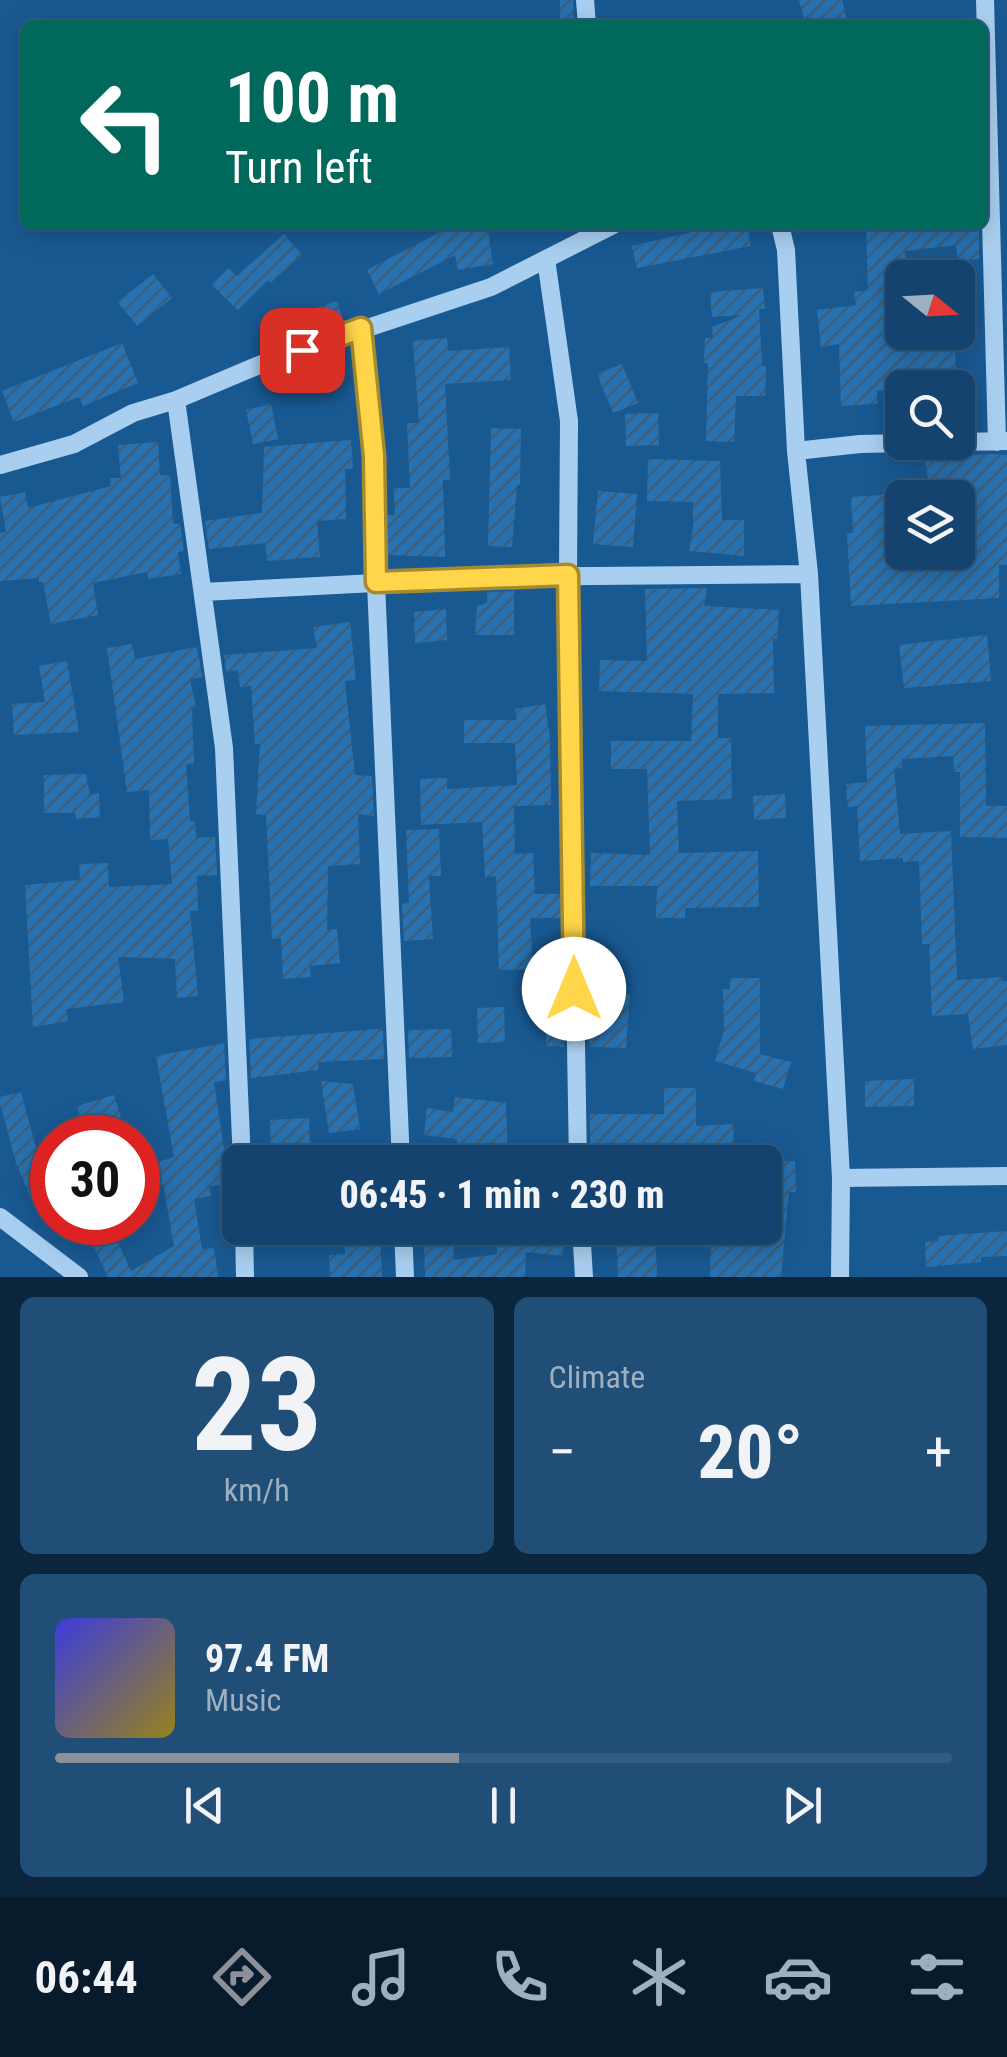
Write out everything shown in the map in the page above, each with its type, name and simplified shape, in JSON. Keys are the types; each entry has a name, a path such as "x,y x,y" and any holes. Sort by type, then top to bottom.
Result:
{"street":[{"path":"796,451 860,444 1002,442 998,73 985,0"},
{"path":"0,465 74,444 133,413 176,400 271,360 491,287 603,230"},
{"path":"781,230 786,250 796,451 809,574 840,1178 840,1277"},
{"path":"546,259 569,421 578,1145"},
{"path":"361,328 374,456 400,1145"},
{"path":"176,400 224,748 241,1145"},
{"path":"203,592 568,575 809,574"},
{"path":"840,1178 1007,1176"},
{"path":"0,1217 79,1277"},
{"path":"245,1245 246,1277"},
{"path":"404,1245 405,1277"},
{"path":"582,1245 584,1277"}],"building":[{"path":"560,0 573,0 574,20 560,20"},
{"path":"799,0 842,0 847,20 805,20"},
{"path":"444,230 488,230 493,264 458,270 455,255 379,294 367,270"},
{"path":"748,230 751,246 637,268 632,246 692,232"},
{"path":"866,230 979,230 979,259 958,260 956,245 905,251 906,260 885,260 885,350 955,350 956,370 885,370 885,390 877,391 877,404 841,406 839,344 821,347 817,310 856,305 854,292 868,290"},
{"path":"284,234 302,255 271,283 268,280 238,310 212,285 228,268 237,276"},
{"path":"153,274 172,298 137,326 118,302"},
{"path":"763,288 765,309 759,309 762,366 766,366 765,396 736,396 734,442 706,441 705,338 713,338 712,327 742,315 712,317 710,292"},
{"path":"337,301 344,322 318,331 310,310"},
{"path":"447,338 448,351 509,347 511,380 445,384 450,480 443,480 445,557 388,555 387,515 395,515 394,488 410,488 407,423 419,423 413,341"},
{"path":"122,343 138,383 83,406 79,397 14,422 2,391"},
{"path":"332,362 334,385 300,389 298,366"},
{"path":"622,364 638,403 613,413 597,374"},
{"path":"271,404 278,439 253,444 246,410"},
{"path":"658,413 659,445 626,446 625,414"},
{"path":"491,428 521,429 520,485 512,547 488,546"},
{"path":"351,440 353,469 345,469 346,519 317,521 320,557 267,561 265,543 209,549 205,521 262,513 264,447"},
{"path":"158,442 160,475 170,475 173,524 180,524 184,551 178,552 181,574 148,579 147,572 93,583 98,615 51,624 39,578 0,581 0,533 6,532 0,497 25,492 28,508 111,486 110,478 121,478 118,445"},
{"path":"975,455 1007,455 1007,565 999,565 999,598 851,606 847,533 853,533 851,497 885,495 885,570 975,570 975,480 928,480 924,460 975,460"},
{"path":"648,459 720,461 722,520 744,520 744,556 689,551 693,502 647,501"},
{"path":"598,491 637,494 633,547 593,544"},
{"path":"707,588 704,606 779,610 777,639 773,639 774,693 718,694 718,738 731,738 732,799 677,801 679,853 758,851 759,907 685,908 685,918 656,918 657,886 590,886 591,853 650,855 647,769 611,769 611,741 691,741 693,694 599,691 600,660 647,661 645,589"},
{"path":"514,591 514,635 475,635 477,606 487,603 487,592"},
{"path":"446,609 447,640 415,643 414,612"},
{"path":"350,622 356,680 345,681 355,775 372,776 374,816 358,814 360,864 328,866 327,930 337,929 340,963 310,966 311,977 283,979 281,938 272,939 266,815 256,814 260,744 255,744 251,686 240,687 238,670 226,672 224,655 317,648 313,627"},
{"path":"987,635 991,681 904,688 899,645"},
{"path":"132,644 135,659 196,647 199,657 202,677 190,679 196,707 192,708 194,763 186,764 190,821 195,821 196,838 215,837 217,875 197,876 198,911 190,911 198,996 177,998 175,959 118,957 124,1002 66,1009 68,1021 33,1027 25,885 80,880 79,864 108,863 109,887 172,884 168,839 150,840 149,790 127,792 107,648"},
{"path":"67,661 79,732 14,735 12,704 45,702 39,666"},
{"path":"545,704 551,805 514,806 515,854 533,853 535,894 561,894 561,918 530,918 533,969 499,970 496,876 485,877 482,822 421,825 420,779 447,778 447,789 517,785 515,743 464,743 464,720 517,720 515,709"},
{"path":"985,723 986,806 1007,806 1007,838 960,837 960,772 954,772 953,756 902,759 902,768 894,769 900,834 951,831 957,980 1002,977 1002,981 1007,981 1007,1045 973,1049 968,1014 932,1016 929,944 922,944 919,861 860,861 857,806 848,807 846,784 867,782 865,726"},
{"path":"86,774 90,795 99,793 100,817 76,819 75,813 44,813 44,775"},
{"path":"785,794 786,818 754,820 753,796"},
{"path":"439,829 441,876 429,876 433,939 404,941 402,904 409,903 406,830"},
{"path":"730,978 760,978 760,1054 791,1062 783,1089 754,1081 756,1073 715,1061 724,1030 723,989 730,989"},
{"path":"590,992 630,994 626,1048 589,1047"},
{"path":"504,1007 505,1042 478,1043 477,1008"},
{"path":"546,1015 563,1016 564,1047 546,1046"},
{"path":"451,1029 452,1057 409,1058 408,1030"},
{"path":"383,1031 384,1059 319,1062 318,1070 251,1078 249,1039"},
{"path":"224,1043 226,1081 214,1082 223,1145 222,1184 209,1187 211,1196 194,1199 202,1249 214,1248 218,1277 108,1277 93,1245 119,1245 131,1271 174,1246 163,1184 160,1185 160,1161 174,1157 156,1056"},
{"path":"914,1079 914,1106 865,1107 865,1081"},
{"path":"321,1081 353,1084 360,1129 329,1133"},
{"path":"664,1088 696,1088 696,1126 733,1124 734,1145 590,1145 590,1114 664,1114"},
{"path":"21,1092 30,1125 30,1197 16,1163 0,1097"},
{"path":"114,1095 120,1115 80,1115 77,1106"},
{"path":"455,1097 506,1103 507,1145 457,1145 457,1139 424,1135 427,1108 453,1112"},
{"path":"309,1118 310,1145 271,1145 270,1120"},
{"path":"782,1161 795,1161 796,1192 789,1192 781,1277 710,1277 711,1246 782,1245"},
{"path":"1007,1231 1007,1256 926,1267 925,1242 938,1241 938,1236"},
{"path":"345,1245 381,1245 382,1277 330,1277 329,1255 345,1254"},
{"path":"424,1245 453,1245 454,1260 497,1254 497,1245 563,1245 562,1256 526,1252 525,1277 425,1277"},
{"path":"617,1245 656,1245 657,1277 618,1277"}],"route":[{"path":"302,350 361,328 374,456 376,582 568,575 574,989"}]}
